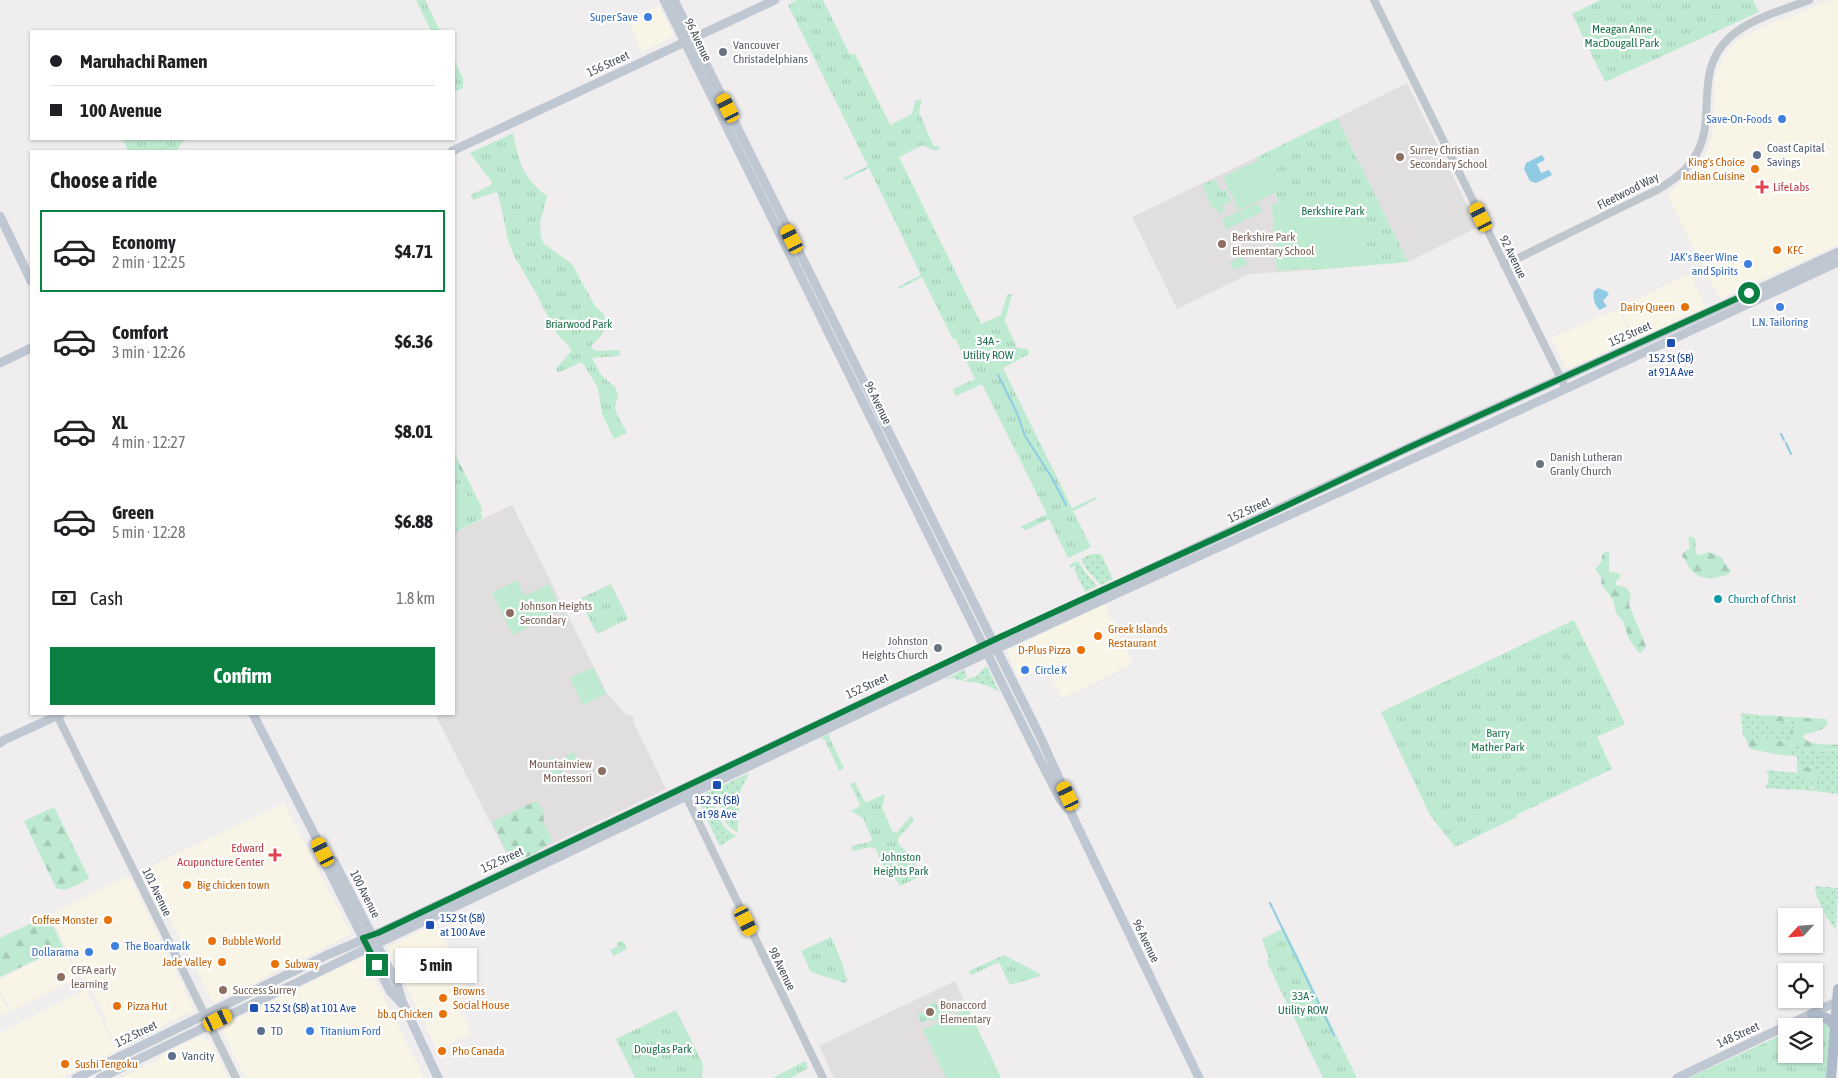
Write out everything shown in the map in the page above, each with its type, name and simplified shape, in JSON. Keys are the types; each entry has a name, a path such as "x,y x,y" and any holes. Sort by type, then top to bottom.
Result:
{"main road":[{"name":"96 Avenue","path":"664,0 689,40 775,204 991,647"},
{"name":"96 Avenue","path":"674,0 689,40 762,198 906,488 1068,796 1072,815 1199,1078"},
{"name":"156 Street","path":"454,150 776,0"},
{"path":"762,198 775,204"},
{"path":"0,216 30,279"},
{"name":"152 Street","path":"991,647 1092,605 1566,389 1800,274 1838,252"},
{"name":"152 Street","path":"76,1078 363,938 684,792 991,647 1094,594 1561,378 1800,274 1838,262"},
{"path":"0,363 30,348"},
{"path":"906,488 918,494"},
{"path":"1092,605 1094,594"},
{"path":"1,741 59,715"},
{"name":"100 Avenue","path":"254,715 324,854 326,865 390,991 403,1005"},
{"name":"152 Street","path":"100,1078 684,792"},
{"name":"100 Avenue","path":"324,854 334,861 397,984 403,1005 438,1078"},
{"path":"1831,1078 1838,989"},
{"name":"148 Street","path":"1677,1078 1838,1001"},
{"path":"1812,1014 1827,1018 1835,1026"},
{"path":"113,1072 114,1067 119,1063 146,1048 148,1042"}],"street":[{"name":"92 Avenue","path":"1374,0 1566,389"},
{"name":"Fleetwood Way","path":"1504,265 1657,190 1679,174 1691,163 1702,142 1706,125 1707,81 1719,52 1730,38 1743,28 1809,0"},
{"name":"101 Avenue","path":"59,715 236,1078"},
{"name":"98 Avenue","path":"684,792 823,1078"}],"shaded area":[{"path":"1832,0 1838,0 1838,245 1721,298 1718,296 1690,241 1669,198 1669,193 1700,164 1708,149 1714,127 1715,77 1723,59 1732,46 1758,29"},
{"path":"659,5 674,36 642,52 628,20"},
{"name":"Surrey Christian Secondary School","path":"1407,83 1478,227 1408,262 1337,118"},
{"name":"Berkshire Park Elementary School","path":"1257,157 1312,270 1249,274 1177,309 1132,217"},
{"path":"1690,274 1706,307 1636,340 1620,307"},
{"path":"1618,309 1633,339 1569,369 1566,368 1551,338"},
{"name":"Johnson Heights Secondary","path":"512,505 607,693 625,714 633,716 634,724 666,789 517,861 512,861 508,857 436,715 455,715 455,533"},
{"path":"1104,604 1133,664 1062,698 1046,666 1019,679 1007,651"},
{"path":"284,803 351,934 213,1003 145,869"},
{"name":"The Boardwalk","path":"126,877 131,879 194,1010 117,1048 105,1023 107,1021 86,978 82,979 50,915"},
{"path":"436,923 466,986 452,993 471,1033 437,1050 388,947"},
{"path":"63,948 79,977 11,1011 0,989 0,979"},
{"path":"360,958 366,961 424,1078 245,1078 223,1032 224,1025"},
{"name":"Bonaccord Elementary","path":"955,981 1000,1078 834,1078 819,1046"},
{"path":"86,989 117,1051 61,1078 0,1078 0,1033"},
{"path":"0,994 9,1012 0,1016"},
{"path":"199,1037 210,1041 228,1078 120,1078 160,1059 162,1054"}],"green space":[{"path":"416,0 425,0 440,30 431,30"},
{"name":"34A - Utility ROW","path":"797,0 823,0 850,55 855,54 890,125 912,114 915,101 922,99 919,112 933,145 941,148 935,151 923,145 899,157 981,324 1001,315 1007,295 1012,294 1005,321 1017,348 1028,349 1029,354 1003,368 1072,508 1096,497 1097,499 1073,511 1091,547 1068,558 1049,519 1026,530 1020,527 1047,514 982,384 956,396 953,389 975,379 922,277 899,289 898,287 921,275 869,168 845,180 844,178 868,166 788,5"},
{"name":"Meagan Anne MacDougall Park","path":"1600,0 1753,0 1759,12 1605,82 1572,14"},
{"path":"455,61 463,78 463,88 455,92"},
{"name":"Berkshire Park","path":"1337,118 1408,262 1312,270 1257,157"},
{"name":"Briarwood Park","path":"513,133 523,168 532,182 547,196 540,223 541,237 544,244 572,264 595,306 603,313 607,323 601,336 591,346 596,351 620,351 620,355 617,356 592,358 601,375 615,387 618,395 615,407 616,412 627,433 614,439 602,414 597,386 582,362 557,372 556,369 571,351 569,346 557,334 514,256 508,240 498,193 496,192 473,200 471,195 491,185 492,182 470,153"},
{"path":"123,140 184,140 177,150 128,150"},
{"path":"1269,155 1285,188 1239,210 1223,177"},
{"path":"1215,179 1221,191 1226,189 1231,201 1222,206 1224,211 1219,214 1216,208 1213,209 1202,185"},
{"path":"1361,197 1367,264 1277,271 1272,204"},
{"path":"1258,203 1262,212 1245,220 1241,211"},
{"path":"1240,211 1244,221 1226,229 1222,219"},
{"path":"1243,256 1247,264 1234,270 1230,262"},
{"path":"455,454 481,506 482,511 480,514 455,473"},
{"path":"455,460 483,518 455,532"},
{"path":"455,494 461,506 464,518 455,522"},
{"path":"1688,537 1695,539 1696,554 1700,555 1709,552 1721,557 1731,572 1723,576 1707,578 1693,572 1682,556 1690,548"},
{"path":"1605,552 1609,552 1609,572 1619,573 1620,577 1615,582 1616,585 1625,587 1631,593 1629,605 1646,646 1642,652 1639,653 1629,639 1623,621 1616,613 1613,600 1601,584 1602,578 1595,569 1602,561 1602,555"},
{"path":"1091,554 1101,554 1113,579 1101,585 1087,570 1081,559"},
{"path":"1078,561 1097,586 1085,592 1074,569 1076,568 1075,566 1071,568 1069,565"},
{"path":"517,580 525,596 549,584 561,610 513,635 492,593"},
{"path":"611,584 628,619 597,634 579,599"},
{"name":"Barry Mather Park","path":"1574,620 1625,724 1597,737 1612,769 1516,815 1517,817 1455,847 1430,815 1381,712"},
{"path":"593,667 606,694 583,705 570,678"},
{"path":"985,667 988,668 999,692 986,685 963,681 976,676"},
{"path":"965,669 967,677 960,681 953,678 946,679"},
{"path":"1741,713 1767,716 1768,724 1774,733 1779,732 1777,722 1796,719 1797,722 1788,727 1792,730 1796,727 1798,735 1790,742 1743,737"},
{"path":"1763,715 1826,719 1828,725 1817,731 1805,734 1803,737 1810,742 1838,745 1838,749 1813,751 1794,745 1790,746 1782,755 1750,749 1745,737 1790,742 1798,735 1796,727 1792,729 1793,733 1791,736 1787,733 1788,727 1797,722 1796,719 1777,722 1779,732 1774,733 1768,724 1767,717"},
{"path":"831,733 829,737 844,768 839,771 825,740 820,738"},
{"path":"1796,744 1801,744 1813,750 1838,749 1838,794 1815,791 1817,789 1812,767 1797,764 1797,756 1782,755"},
{"path":"574,752 582,769 574,773 566,756"},
{"path":"555,757 568,781 559,786 545,761"},
{"path":"1797,764 1817,769 1819,782 1815,791 1804,790 1805,788 1813,788 1814,783 1811,778 1804,780 1797,773"},
{"path":"1766,770 1797,773 1800,776 1811,778 1815,786 1801,790 1766,788 1769,776"},
{"path":"749,773 740,792 737,833 724,819 719,802 702,795"},
{"name":"Johnston Heights Park","path":"855,782 864,801 867,802 885,794 882,808 893,832 896,833 911,816 914,821 898,838 898,842 911,855 921,876 900,886 888,868 884,867 876,849 872,847 853,851 851,846 870,842 872,839 863,818 851,811 860,804 850,784"},
{"path":"698,798 712,803 717,808 723,825 736,836 720,846"},
{"path":"536,801 543,810 544,824 552,840 534,854 524,858 513,859 508,854 492,822"},
{"path":"54,807 89,878 73,887 64,889 56,888 24,821"},
{"path":"1815,886 1838,888 1836,930 1819,902"},
{"path":"48,915 63,947 0,977 0,938"},
{"name":"33A - Utility ROW","path":"1284,928 1357,1078 1323,1078 1267,962 1269,959 1262,939"},
{"path":"831,937 841,960 847,980 845,983 811,972 801,951"},
{"path":"623,941 627,949 613,956 610,950 618,946 617,943"},
{"path":"1004,955 1040,974 1040,976 1010,985 999,962 971,975 969,971"},
{"path":"935,1002 938,1008 947,1004 951,1013 933,1021 931,1019 921,1023 917,1015 928,1010 926,1006"},
{"path":"968,1008 1001,1078 946,1078 923,1030"},
{"name":"Douglas Park","path":"676,1010 703,1064 702,1078 635,1078 616,1039"},
{"path":"675,1013 689,1041 677,1047 664,1019"},
{"path":"1823,1020 1831,1027 1828,1078 1688,1078 1778,1037 1778,1063 1823,1063"},
{"path":"805,1061 808,1068 791,1078 773,1078"}],"water":[{"path":"1542,155 1545,160 1537,164 1541,173 1549,170 1552,175 1536,183 1530,181 1524,169 1526,163"},
{"path":"1598,288 1609,294 1603,301 1607,306 1600,310 1596,306 1594,299 1594,291"}],"waterway":[{"path":"998,375 1017,413 1025,436 1052,478 1066,505"},
{"path":"1781,434 1784,440"},
{"path":"1786,443 1791,454"},
{"path":"1270,903 1334,1035"}],"place":[{"name":"Super Save","path":"648,17"},
{"name":"Vancouver Christadelphians","path":"723,52"},
{"name":"Save-On-Foods","path":"1782,119"},
{"name":"Coast Capital Savings","path":"1757,155"},
{"name":"Surrey Christian Secondary School","path":"1400,157"},
{"name":"King's Choice Indian Cuisine","path":"1755,169"},
{"name":"LifeLabs","path":"1762,187"},
{"name":"Berkshire Park Elementary School","path":"1222,244"},
{"name":"KFC","path":"1777,250"},
{"name":"JAK's Beer Wine and Spirits","path":"1748,264"},
{"name":"Dairy Queen","path":"1685,307"},
{"name":"L.N. Tailoring","path":"1780,307"},
{"name":"152 St (SB) at 91A Ave","path":"1671,343"},
{"name":"Danish Lutheran Granly Church","path":"1540,464"},
{"name":"Church of Christ","path":"1718,599"},
{"name":"Johnson Heights Secondary","path":"510,613"},
{"name":"Greek Islands Restaurant","path":"1098,636"},
{"name":"Johnston Heights Church","path":"938,648"},
{"name":"D-Plus Pizza","path":"1081,650"},
{"name":"Circle K","path":"1025,670"},
{"name":"Mountainview Montessori","path":"602,771"},
{"name":"152 St (SB) at 98 Ave","path":"717,785"},
{"name":"Edward Acupuncture Center","path":"275,855"},
{"name":"Big chicken town","path":"187,885"},
{"name":"Coffee Monster","path":"108,920"},
{"name":"152 St (SB) at 100 Ave","path":"430,925"},
{"name":"Bubble World","path":"212,941"},
{"name":"The Boardwalk","path":"115,946"},
{"name":"Dollarama","path":"89,952"},
{"name":"Jade Valley","path":"222,962"},
{"name":"Subway","path":"275,964"},
{"name":"CEFA early learning","path":"61,977"},
{"name":"Success Surrey","path":"223,990"},
{"name":"Browns Social House","path":"443,998"},
{"name":"Pizza Hut","path":"117,1006"},
{"name":"152 St (SB) at 101 Ave","path":"254,1008"},
{"name":"Bonaccord Elementary","path":"930,1012"},
{"name":"bb.q Chicken","path":"443,1014"},
{"name":"TD","path":"261,1031"},
{"name":"Titanium Ford","path":"310,1031"},
{"name":"Pho Canada","path":"442,1051"},
{"name":"Vancity","path":"172,1056"},
{"name":"Sushi Tengoku","path":"65,1064"}],"route":[{"path":"377,965 363,938 378,933 1000,637 1410,447 1749,293"}]}
